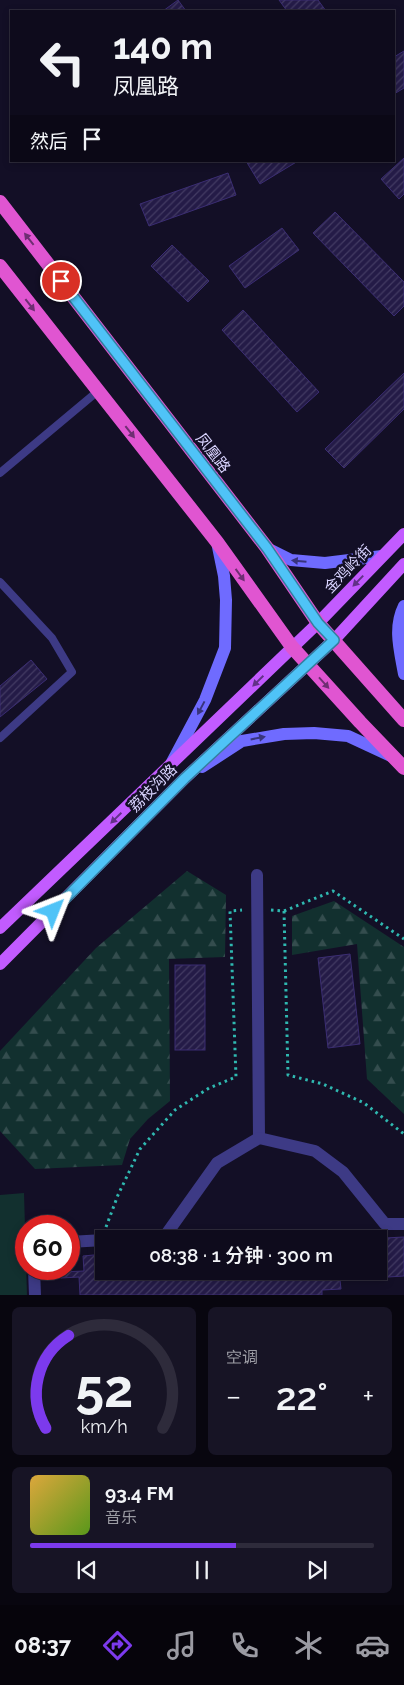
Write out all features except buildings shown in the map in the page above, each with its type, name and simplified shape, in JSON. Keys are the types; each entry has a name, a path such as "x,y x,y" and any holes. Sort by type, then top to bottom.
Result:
{"highway":[{"name":"凤凰路","path":"0,202 267,548 318,623 404,720"},
{"path":"0,266 216,542 292,646 404,768"}],"main road":[{"name":"金鸡岭街","path":"292,646 318,623 404,534"},
{"path":"169,767 205,700 225,648 226,600 224,576 216,542"},
{"path":"267,548 291,560 325,563 382,556"},
{"path":"334,640 404,564"},
{"path":"404,606 399,615 398,640 404,674"},
{"name":"荔枝沟路","path":"0,964 185,778 334,640"},
{"name":"荔枝沟路","path":"0,928 169,767 292,646"},
{"path":"185,778 242,741 284,734 314,732 348,736 392,756"}],"street":[{"path":"257,874 259,1138"},
{"path":"169,1230 216,1163 259,1138 315,1151 343,1172 385,1224 404,1224"},
{"path":"80,1241 95,1240"},
{"path":"34,1280 35,1295"}],"lane":[{"path":"0,473 98,391"},
{"path":"0,584 52,638 72,672 0,738"}],"path":[{"path":"106,1230 118,1195 140,1148 175,1110 208,1088 236,1077 230,911 284,911 333,891 404,938"},
{"path":"284,911 288,1075 324,1084 364,1103 404,1134"}],"green space":[{"path":"187,871 226,895 225,957 169,959 170,1101 148,1119 130,1139 122,1165 35,1169 0,1131 0,1051 96,948"},
{"path":"334,901 404,947 404,1114 367,1079 357,944 292,955 292,916"},
{"path":"24,1193 25,1215 15,1215 15,1280 27,1280 27,1295 0,1295 0,1195"}],"route":[{"path":"53,911 185,778 334,640 318,623 267,548 61,281"}]}
